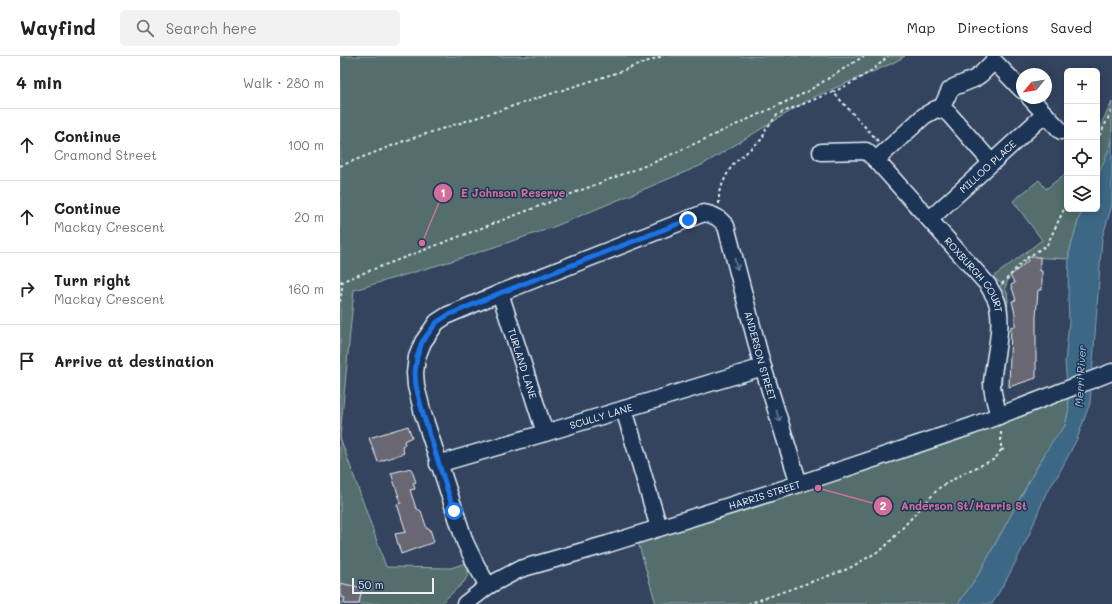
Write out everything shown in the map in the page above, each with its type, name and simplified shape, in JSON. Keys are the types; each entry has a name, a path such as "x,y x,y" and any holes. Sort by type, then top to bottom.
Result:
{"street":[{"path":"941,109 950,90 974,79 994,61 1016,84"},
{"path":"1036,104 1061,130"},
{"path":"876,160 928,112 941,109 949,114 991,162"},
{"name":"MILLOO PLACE","path":"930,219 1045,114"},
{"name":"ROXBURGH COURT","path":"821,152 866,151 930,219 988,286 997,302 999,315 992,384 993,395 999,416"},
{"path":"488,586 465,542 438,464 423,414 416,386 415,373 417,357 422,342 437,322 448,315 500,293 704,213 715,215 723,223"},
{"name":"ANDERSON STREET","path":"723,223 763,367 799,484"},
{"name":"TURLAND LANE","path":"500,293 545,433"},
{"name":"SCULLY LANE","path":"438,464 763,367"},
{"name":"HARRIS STREET","path":"466,604 488,586 530,566 659,528 799,484 999,416 1109,373"},
{"path":"624,409 659,528"}],"path":[{"path":"340,166 404,141 619,72 662,56"},
{"path":"340,282 655,162 805,93 864,56"},
{"path":"723,223 723,214 719,203 719,192 726,176 733,164 762,139 766,129 778,114 849,85 880,64 888,56"},
{"path":"833,92 869,132"},
{"path":"1097,140 1112,110"},
{"path":"1002,284 1025,259 1046,245 1064,209"},
{"path":"340,302 343,281"},
{"path":"748,604 848,569 884,548 939,488 966,472 995,459 1002,450 999,416"},
{"path":"1002,450 1006,449"}],"green space":[{"path":"340,56 905,56 893,63 812,98 702,165 551,228 458,259 354,290 340,437"},
{"path":"1112,102 1112,142 1100,171 1100,140 1100,126"},
{"path":"1064,174 1064,212 1082,212 1079,218 1069,253 1069,259 1028,257 1023,265 1010,277 1007,284 1005,289 1008,300 999,416 1068,389 1069,408 1065,426 1037,467 980,572 958,604 656,604 636,535 1000,426 993,395 993,294 1002,284 993,277 1042,240 1013,201 1039,180 1046,189"},
{"path":"340,437 386,567 451,568 468,562 468,576 463,583 440,604 340,604"}],"water":[{"name":"Merri River","path":"1112,142 1112,205 1102,238 1090,403 1077,439 1057,477 1046,493 1029,535 1010,573 992,604 958,604 980,572 1053,440 1065,426 1069,408 1065,362 1069,322 1069,253 1079,218 1082,212 1100,212 1100,171"}],"building":[{"path":"1028,257 1040,257 1040,271 1042,271 1042,290 1038,290 1036,317 1036,378 1009,387 1011,326 1015,327 1015,314 1012,301 1016,300 1011,285 1015,283 1010,276 1028,261"},
{"path":"408,426 412,437 404,441 405,444 402,446 404,453 378,462 369,438"},
{"path":"411,468 416,482 413,483 415,489 410,490 416,508 421,511 427,529 430,529 434,542 401,554 395,534 406,532 397,504 401,503 391,473"},
{"path":"340,583 362,588 359,604 344,604 345,598 340,596"}],"place":[{"name":"E Johnson Reserve","path":"422,243"},
{"name":"Anderson St/Harris St","path":"818,488"}],"route":[{"path":"454,511 438,464 416,386 415,373 417,357 422,342 428,333 437,322 448,315 500,293 688,220"}]}
